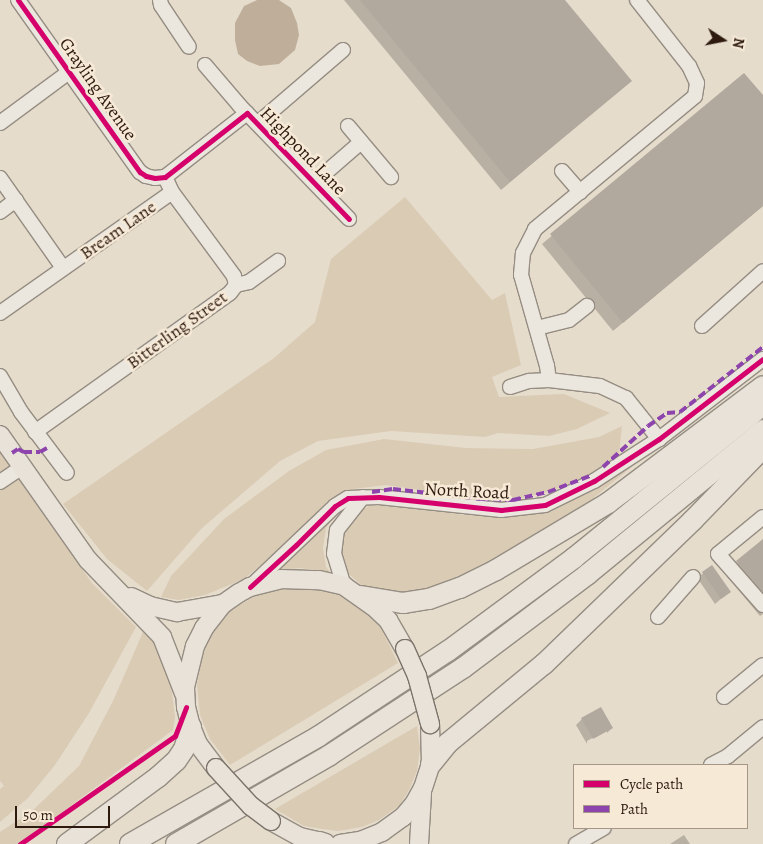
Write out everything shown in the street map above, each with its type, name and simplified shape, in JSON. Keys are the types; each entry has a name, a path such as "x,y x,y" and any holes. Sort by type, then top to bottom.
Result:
{"highway":[{"path":"353,591 403,603 429,599 460,588 496,570 608,503 763,386"},
{"path":"130,844 319,736 448,652 574,558 763,404"},
{"path":"176,844 330,755 463,668 588,574 763,430"},
{"path":"431,764 448,743 544,664 693,520 763,448"},
{"path":"67,844 158,777 176,761 184,749 191,727"}],"main road":[{"path":"0,436 88,560 127,597 155,629 169,652 184,696 191,727 198,744 216,768 251,806 271,821 300,837 335,844 360,841 382,832 403,817 423,788"},
{"path":"184,696 195,646 204,628 223,604 250,587 281,579 299,578 353,591 388,620 405,649 417,676 430,724 431,764 423,788 420,808 419,844"},
{"path":"127,597 165,610 189,611 223,604"}],"street":[{"name":"Grayling Avenue","path":"18,0 140,172 155,178 164,177"},
{"path":"160,0 161,5 189,46"},
{"path":"549,380 537,328 521,276 523,253 535,229 695,96 697,83 689,66 637,0"},
{"path":"258,124 343,50"},
{"path":"206,65 247,113"},
{"path":"0,123 69,72"},
{"name":"Highpond Lane","path":"164,177 247,113 349,219"},
{"path":"348,126 391,177"},
{"name":"Highpond Lane","path":"315,182 361,142"},
{"path":"562,171 580,192"},
{"name":"Bitterling Street","path":"35,432 230,293 236,285 234,276 172,192 164,177"},
{"path":"0,178 63,268"},
{"name":"Bream Lane","path":"0,313 172,192"},
{"path":"0,212 16,200"},
{"path":"236,285 249,282 278,261"},
{"path":"702,326 763,271"},
{"path":"537,328 569,320 587,306"},
{"name":"North Road","path":"250,587 335,506 348,498 379,497 501,510 545,505 594,481 659,439 763,360"},
{"path":"0,376 20,412 67,473"},
{"path":"510,387 529,381 549,380 600,386 626,398 659,439"},
{"path":"0,482 22,467"},
{"path":"353,591 334,554 334,540 340,522 363,497"},
{"path":"763,517 718,554 763,605"},
{"path":"658,616 693,577"},
{"path":"724,697 763,665"},
{"path":"713,764 728,756 763,728"},
{"path":"576,844 602,829"}],"shaded area":[{"path":"257,0 279,0 291,8 297,23 299,35 295,50 279,64 260,66 247,61 238,54 235,40 235,23 244,6"},
{"path":"405,197 492,300 505,293 521,365 492,377 499,397 564,394 610,413 577,429 549,436 498,433 485,437 391,431 318,441 280,461 201,529 147,591 107,559 63,504 274,358 315,322 331,259"},
{"path":"622,426 619,455 594,474 548,492 513,500 481,499 386,485 353,489 331,498 280,549 244,579 205,595 178,600 161,597 171,576 224,519 289,471 326,450 384,439 466,448 533,449 599,437"},
{"path":"0,452 92,583 136,627 89,713 55,765 28,798 0,822 0,789 4,786 0,781"},
{"path":"633,466 591,500 538,533 481,566 414,597 363,587 349,574 345,566 341,549 346,526 359,511 369,506 397,504 463,515 496,516 553,507 568,502"},
{"path":"329,516 332,520 326,528 323,548 326,567 330,572 300,568 276,570 304,546"},
{"path":"297,586 327,590 356,603 377,620 398,663 230,765 210,739 200,715 197,685 203,653 210,636 230,611 257,595"},
{"path":"143,632 160,649 171,684 175,717 173,730 19,844 0,844 0,832 32,811 79,766 113,701"},
{"path":"417,726 420,748 417,771 400,805 379,820 362,827 338,831 304,826 275,809"}],"building":[{"path":"360,0 565,0 632,81 510,182"},
{"path":"744,73 763,95 763,206 623,323 550,234"},
{"path":"763,539 763,592 736,561"},
{"path":"712,565 731,592 721,599 702,572"},
{"path":"601,707 613,728 593,739 581,718"}],"marked path":[{"path":"603,467 648,426 667,413 680,412 763,347"},
{"path":"12,453 18,449 24,452 40,452 47,448"},
{"path":"372,492 393,489 481,499 513,500 548,492 590,476"}],"cycle path":[{"path":"18,0 140,172 146,176 155,178 165,177 247,113 349,219"},
{"path":"250,587 335,506 348,498 379,497 501,510 545,505 594,481 659,439 763,359"},
{"path":"20,844 175,736 186,707"}]}
